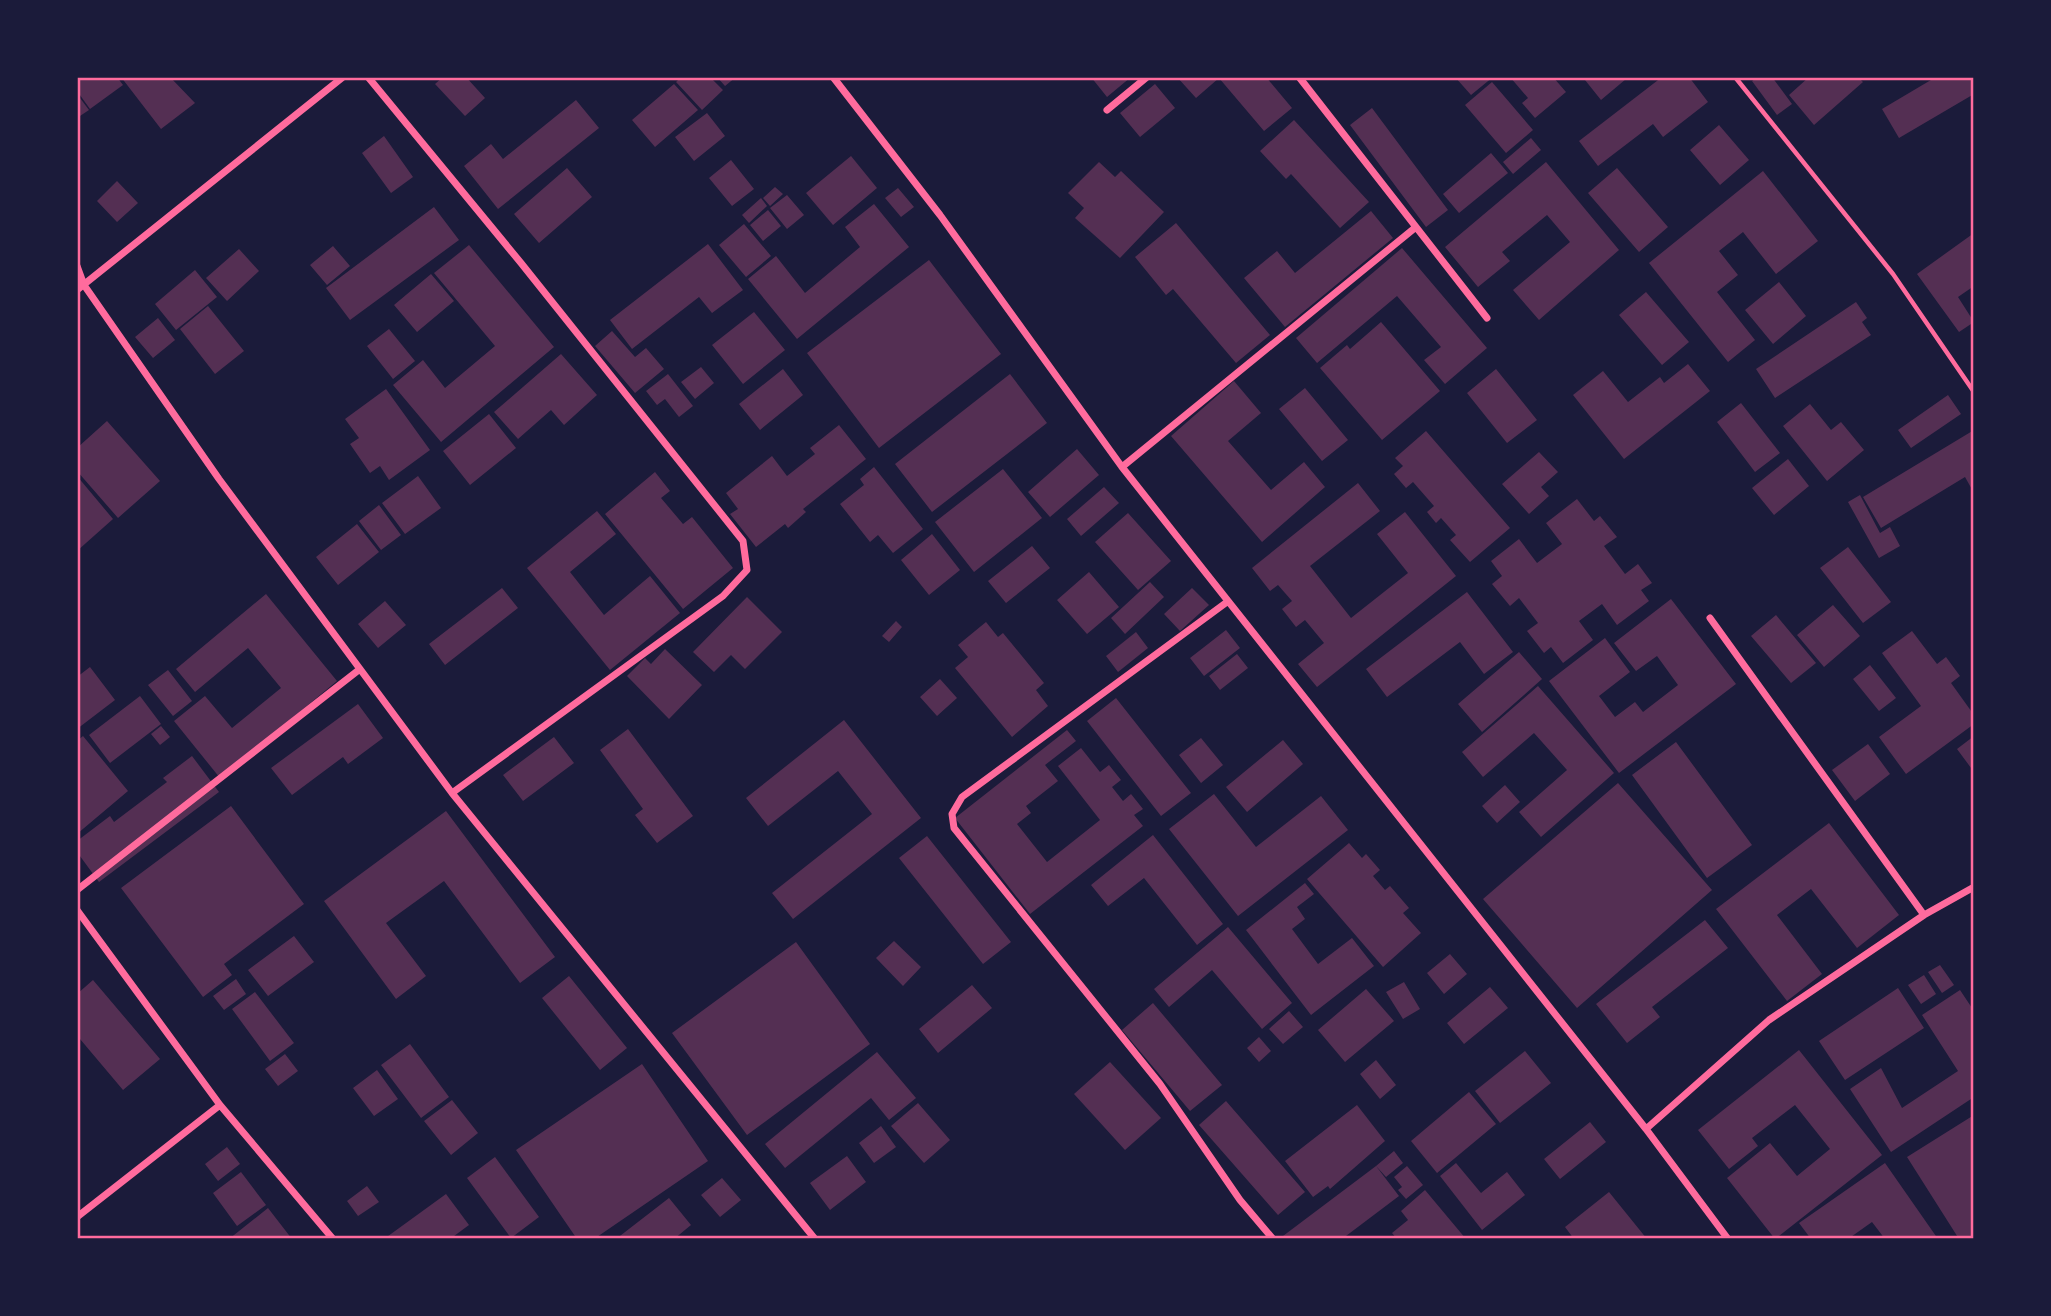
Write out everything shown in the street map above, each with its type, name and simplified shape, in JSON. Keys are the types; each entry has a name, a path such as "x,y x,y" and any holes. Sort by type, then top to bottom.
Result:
{"street":[{"path":"80,287 344,77"},
{"path":"368,77 522,263 743,541 747,570 723,596 452,793"},
{"path":"833,77 940,215 1122,467 1646,1129 1728,1239"},
{"path":"1107,110 1147,77"},
{"path":"1299,77 1488,318"},
{"path":"1122,467 1416,227"},
{"path":"77,266 80,287 219,480 452,793 814,1239"},
{"path":"1227,602 962,797 952,814 954,828 1160,1084 1240,1199 1273,1239"},
{"path":"1710,618 1924,915"},
{"path":"77,890 360,669"},
{"path":"1646,1129 1769,1020 1924,915 1974,887"},
{"path":"77,909 220,1105 333,1239"},
{"path":"77,1217 220,1105"}],"path":[{"path":"1735,77 1893,274 1974,392"}],"building":[{"path":"77,77 117,77 123,85 90,109 77,91"},
{"path":"121,77 170,77 195,103 161,129"},
{"path":"443,77 466,77 485,98 465,116 435,84"},
{"path":"681,77 710,77 723,90 702,110 676,82"},
{"path":"717,77 736,77 725,86"},
{"path":"1091,77 1131,77 1107,97"},
{"path":"1177,77 1266,77 1292,108 1264,131 1219,78 1196,98"},
{"path":"1455,77 1493,77 1471,95"},
{"path":"1510,77 1553,77 1566,92 1535,118 1522,103 1528,98"},
{"path":"1588,77 1626,79 1601,100 1585,80"},
{"path":"1662,77 1689,77 1708,102 1663,137 1653,124 1598,166 1579,141"},
{"path":"1758,77 1772,77 1792,104 1777,115 1752,81"},
{"path":"1809,77 1858,77 1863,82 1814,125 1789,95"},
{"path":"1936,77 1974,77 1974,94 1899,138 1882,109"},
{"path":"1492,82 1533,130 1506,153 1465,105"},
{"path":"674,84 698,110 655,147 632,120"},
{"path":"1155,84 1175,108 1140,137 1120,113"},
{"path":"77,94 89,110 77,118"},
{"path":"576,100 599,128 498,209 464,166 491,144 503,159"},
{"path":"1372,108 1448,210 1426,227 1350,125"},
{"path":"707,113 725,136 694,161 675,137"},
{"path":"1294,120 1369,202 1340,228 1291,174 1286,179 1260,151"},
{"path":"1719,125 1749,160 1720,185 1690,150"},
{"path":"384,136 413,177 391,193 362,153"},
{"path":"1531,138 1541,150 1513,174 1503,162"},
{"path":"1491,153 1508,173 1459,213 1443,194"},
{"path":"851,156 877,188 833,225 806,193"},
{"path":"731,160 754,189 732,206 709,178"},
{"path":"1099,162 1115,177 1121,171 1164,212 1120,258 1075,218 1084,208 1068,193"},
{"path":"1546,162 1619,250 1539,320 1513,290 1570,242 1547,215 1502,252 1510,261 1478,287 1445,247"},
{"path":"567,168 592,197 539,243 514,214"},
{"path":"1617,168 1668,227 1639,252 1588,193"},
{"path":"1763,171 1818,241 1776,274 1743,232 1719,251 1738,275 1717,292 1755,340 1728,362 1649,263"},
{"path":"117,181 138,203 117,222 97,201"},
{"path":"775,187 783,194 770,206 763,198"},
{"path":"898,188 914,207 901,217 885,198"},
{"path":"787,195 804,215 787,229 770,208"},
{"path":"761,198 767,206 749,223 742,215"},
{"path":"874,204 909,247 797,339 748,279 776,256 805,293 860,247 845,227"},
{"path":"434,207 459,240 350,320 326,288"},
{"path":"768,210 781,226 763,241 750,225"},
{"path":"1371,211 1393,238 1285,327 1244,278 1277,251 1295,273"},
{"path":"1176,223 1270,335 1236,363 1173,289 1166,295 1135,257"},
{"path":"744,224 771,256 746,277 719,245"},
{"path":"1974,233 1974,286 1958,297 1974,322 1959,332 1917,274"},
{"path":"708,244 743,290 712,313 699,297 632,349 610,320"},
{"path":"469,245 554,347 441,442 393,385 423,360 445,388 495,346 434,273"},
{"path":"333,246 350,266 327,285 310,265"},
{"path":"1402,248 1487,348 1445,384 1424,360 1441,347 1397,296 1317,363 1296,338"},
{"path":"239,249 259,271 227,301 206,278"},
{"path":"929,260 1001,354 879,448 807,353"},
{"path":"195,270 217,297 176,330 155,304"},
{"path":"431,274 454,301 417,332 394,305"},
{"path":"1779,282 1806,316 1773,344 1745,310"},
{"path":"1646,292 1689,342 1662,365 1619,315"},
{"path":"1856,302 1867,318 1862,322 1871,335 1775,398 1756,369"},
{"path":"208,306 244,351 215,374 180,329"},
{"path":"754,312 785,350 743,384 712,345"},
{"path":"158,318 175,340 153,358 135,337"},
{"path":"1381,322 1440,391 1382,440 1320,368 1347,345 1350,349"},
{"path":"389,329 415,361 393,379 367,346"},
{"path":"612,331 635,357 646,348 664,369 635,393 595,346"},
{"path":"561,354 597,395 564,425 551,410 518,439 494,412"},
{"path":"1688,364 1710,391 1624,459 1573,395 1603,371 1628,402 1660,377 1664,383"},
{"path":"701,367 714,383 695,399 681,382"},
{"path":"783,369 803,395 760,430 739,404"},
{"path":"1496,369 1537,420 1507,443 1467,393"},
{"path":"668,374 693,406 679,417 665,399 657,405 646,391"},
{"path":"1010,374 1047,423 932,512 895,464"},
{"path":"1234,381 1261,413 1228,441 1271,490 1304,462 1325,487 1262,542 1171,436"},
{"path":"1305,388 1348,440 1322,461 1279,409"},
{"path":"386,389 430,450 389,480 380,466 370,473 350,444 359,438 345,419"},
{"path":"1948,395 1961,414 1911,448 1898,430"},
{"path":"1741,403 1780,453 1755,472 1717,422"},
{"path":"1810,404 1831,430 1841,422 1864,450 1827,481 1783,426"},
{"path":"489,414 516,448 470,485 443,451"},
{"path":"107,421 160,481 118,518 77,471 77,448"},
{"path":"839,425 866,459 803,509 806,512 788,528 785,524 756,547 730,514 738,509 726,493 772,456 787,476 815,454 810,448"},
{"path":"1974,430 1974,493 1965,477 1881,528 1863,497"},
{"path":"1426,431 1510,528 1470,562 1450,540 1456,535 1441,518 1436,523 1427,512 1434,506 1413,482 1406,488 1394,474 1403,466 1395,458"},
{"path":"1077,449 1099,475 1050,517 1028,492"},
{"path":"1539,452 1558,472 1541,487 1549,496 1529,514 1502,484"},
{"path":"1788,459 1809,486 1774,515 1752,488"},
{"path":"874,467 923,529 893,553 878,535 870,542 840,504 864,485 860,479"},
{"path":"1003,469 1042,518 974,572 935,522"},
{"path":"655,472 670,491 661,498 683,524 692,517 733,568 683,609 605,514"},
{"path":"77,476 113,519 77,551"},
{"path":"418,476 441,508 405,534 382,503"},
{"path":"1358,483 1380,511 1310,566 1351,618 1408,573 1377,534 1405,512 1456,576 1317,687 1298,664 1324,643 1305,620 1296,627 1282,609 1292,601 1278,585 1270,591 1252,568"},
{"path":"1104,487 1119,503 1081,536 1067,519"},
{"path":"1860,495 1880,533 1890,527 1900,546 1879,558 1848,502"},
{"path":"1577,499 1594,521 1600,516 1617,537 1604,546 1625,574 1638,564 1652,583 1641,590 1649,601 1617,625 1602,604 1579,621 1593,640 1563,663 1551,647 1544,653 1527,631 1538,623 1519,598 1510,606 1492,584 1502,576 1491,561 1519,539 1537,563 1562,544 1546,523"},
{"path":"379,505 401,535 381,550 359,521"},
{"path":"597,511 616,534 570,572 604,615 650,576 680,613 610,670 527,568"},
{"path":"1128,513 1171,561 1138,590 1095,542"},
{"path":"357,524 379,552 338,585 316,557"},
{"path":"932,534 960,570 929,595 901,560"},
{"path":"1032,546 1050,568 1006,603 988,581"},
{"path":"1848,547 1891,602 1863,623 1820,568"},
{"path":"1089,572 1119,607 1087,634 1057,600"},
{"path":"1150,582 1164,597 1125,634 1111,618"},
{"path":"502,588 518,608 445,665 429,644"},
{"path":"1192,588 1209,605 1180,631 1164,614"},
{"path":"1467,592 1513,652 1484,674 1460,642 1387,697 1366,669"},
{"path":"266,594 337,681 220,778 174,721 205,696 232,728 281,688 248,648 195,692 176,669"},
{"path":"747,597 782,632 745,669 731,655 714,672 693,652"},
{"path":"1671,599 1736,684 1619,773 1549,681 1605,638 1630,672 1599,696 1615,717 1635,702 1643,712 1678,685 1657,656 1636,671 1614,643"},
{"path":"385,601 406,625 378,648 358,624"},
{"path":"1833,605 1860,636 1824,667 1797,635"},
{"path":"1776,615 1816,663 1791,683 1751,636"},
{"path":"896,621 902,627 889,642 882,636"},
{"path":"986,622 998,637 1003,633 1044,683 1036,690 1048,706 1012,737 955,668 968,657 958,645"},
{"path":"1226,630 1240,648 1204,676 1190,658"},
{"path":"1912,631 1937,664 1946,657 1960,676 1951,683 1974,715 1974,724 1906,774 1879,737 1921,706 1882,653"},
{"path":"1136,632 1148,648 1118,672 1106,656"},
{"path":"665,649 702,685 669,719 627,676 645,658 651,664"},
{"path":"1519,652 1542,679 1482,732 1458,704"},
{"path":"1237,654 1248,668 1220,690 1209,676"},
{"path":"1870,665 1896,698 1879,711 1853,679"},
{"path":"90,667 115,700 77,729 77,677"},
{"path":"168,670 192,701 173,716 148,685"},
{"path":"940,679 957,698 937,716 920,697"},
{"path":"1538,686 1614,773 1541,837 1519,812 1567,770 1534,733 1483,777 1462,752"},
{"path":"140,696 161,724 110,763 89,735"},
{"path":"1116,698 1191,793 1161,816 1087,721"},
{"path":"358,704 383,738 348,764 343,757 292,795 271,768"},
{"path":"844,720 921,818 793,919 772,893 872,814 838,771 768,826 746,798"},
{"path":"161,726 170,737 160,745 151,734"},
{"path":"628,729 693,816 657,843 635,815 643,809 600,750"},
{"path":"1067,730 1076,741 1045,765 1058,781 1026,806 1031,813 1017,824 1047,862 1100,820 1058,766 1081,748 1100,772 1109,765 1121,780 1112,787 1123,801 1131,794 1143,809 1134,815 1143,826 1030,914 955,818"},
{"path":"83,736 128,791 77,834 77,741"},
{"path":"1974,736 1974,772 1957,749"},
{"path":"554,737 574,763 523,801 503,775"},
{"path":"1201,738 1223,765 1201,783 1179,755"},
{"path":"1283,740 1303,764 1247,812 1226,787"},
{"path":"1676,742 1752,845 1707,878 1632,775"},
{"path":"1868,744 1890,774 1855,801 1832,770"},
{"path":"192,756 219,792 99,882 77,852 77,841 110,816 114,822 167,782 163,778"},
{"path":"1618,783 1712,890 1577,1008 1483,899"},
{"path":"1505,785 1520,802 1497,823 1482,806"},
{"path":"1214,794 1256,847 1321,796 1348,830 1238,916 1169,829"},
{"path":"231,806 304,904 224,964 232,975 203,997 121,888"},
{"path":"446,811 555,957 520,983 444,881 386,923 426,976 396,999 324,901"},
{"path":"1829,823 1899,915 1857,948 1811,889 1777,915 1822,974 1787,1001 1716,909"},
{"path":"1153,835 1223,924 1197,945 1144,878 1108,906 1091,885"},
{"path":"927,836 1011,942 983,964 899,858"},
{"path":"1349,843 1362,858 1366,854 1380,870 1373,876 1385,890 1390,886 1409,908 1403,913 1421,933 1383,967 1307,879"},
{"path":"1305,883 1314,894 1297,907 1305,919 1292,929 1318,964 1352,938 1374,966 1311,1015 1246,930"},
{"path":"1705,920 1728,948 1652,1007 1660,1017 1627,1043 1596,1004"},
{"path":"1228,927 1292,1003 1262,1029 1212,970 1169,1007 1154,989"},
{"path":"294,936 314,962 268,996 248,970"},
{"path":"894,941 921,967 903,986 876,958"},
{"path":"796,942 870,1044 747,1135 672,1033"},
{"path":"1450,954 1467,974 1444,994 1427,973"},
{"path":"1940,965 1954,985 1942,993 1928,972"},
{"path":"1924,975 1936,994 1921,1004 1908,985"},
{"path":"569,976 627,1048 600,1070 542,998"},
{"path":"236,979 246,994 224,1010 213,996"},
{"path":"93,980 160,1059 123,1090 80,1039 77,1041 77,994"},
{"path":"1404,982 1420,1009 1403,1019 1386,992"},
{"path":"972,985 992,1008 938,1053 919,1029"},
{"path":"1490,987 1508,1008 1464,1044 1447,1023"},
{"path":"1898,988 1924,1028 1845,1080 1819,1041"},
{"path":"1366,989 1394,1021 1345,1062 1318,1030"},
{"path":"1960,990 1974,1011 1974,1097 1891,1152 1850,1089 1881,1068 1902,1108 1958,1071 1922,1015"},
{"path":"255,992 294,1043 270,1061 232,1009"},
{"path":"1153,1003 1222,1085 1190,1111 1122,1030"},
{"path":"1289,1011 1303,1027 1283,1044 1269,1029"},
{"path":"1259,1037 1271,1051 1259,1062 1247,1048"},
{"path":"410,1044 449,1097 421,1118 381,1065"},
{"path":"1799,1050 1882,1155 1775,1239 1727,1178 1770,1143 1797,1176 1830,1149 1795,1105 1752,1138 1758,1146 1729,1169 1698,1130"},
{"path":"1525,1051 1551,1083 1500,1123 1475,1091"},
{"path":"877,1052 916,1098 889,1120 871,1098 785,1168 765,1144"},
{"path":"285,1054 298,1071 278,1086 265,1069"},
{"path":"1376,1060 1396,1085 1380,1099 1360,1074"},
{"path":"1110,1062 1161,1118 1125,1150 1074,1094"},
{"path":"642,1064 708,1161 594,1239 577,1239 516,1150"},
{"path":"377,1070 398,1099 374,1116 353,1088"},
{"path":"1469,1092 1496,1124 1437,1173 1411,1141"},
{"path":"452,1100 478,1133 451,1155 424,1121"},
{"path":"1226,1101 1305,1192 1278,1215 1199,1125"},
{"path":"918,1103 950,1140 924,1163 891,1126"},
{"path":"1357,1105 1385,1141 1330,1189 1328,1186 1313,1197 1285,1161"},
{"path":"1974,1115 1974,1239 1959,1239 1907,1157"},
{"path":"1590,1122 1606,1142 1560,1179 1544,1159"},
{"path":"881,1126 896,1147 874,1163 859,1143"},
{"path":"227,1147 240,1164 218,1181 205,1164"},
{"path":"1394,1151 1403,1163 1386,1177 1376,1166"},
{"path":"847,1156 866,1182 830,1210 810,1183"},
{"path":"495,1157 539,1217 511,1238 467,1178"},
{"path":"1456,1163 1481,1193 1507,1172 1525,1195 1482,1230 1440,1176"},
{"path":"1885,1163 1938,1239 1885,1239 1872,1222 1848,1239 1811,1239 1799,1223"},
{"path":"1376,1166 1399,1196 1342,1239 1279,1239"},
{"path":"1407,1166 1423,1185 1406,1199 1398,1190 1402,1187 1394,1177"},
{"path":"241,1172 266,1205 237,1226 213,1193"},
{"path":"722,1178 741,1200 720,1217 701,1195"},
{"path":"367,1186 379,1202 358,1216 347,1201"},
{"path":"1425,1190 1466,1239 1397,1239 1392,1233 1408,1220 1401,1211"},
{"path":"1609,1192 1647,1239 1574,1239 1565,1227"},
{"path":"446,1194 469,1225 450,1239 384,1239"},
{"path":"669,1198 691,1225 674,1239 616,1239"},
{"path":"268,1208 292,1239 229,1239"}]}
